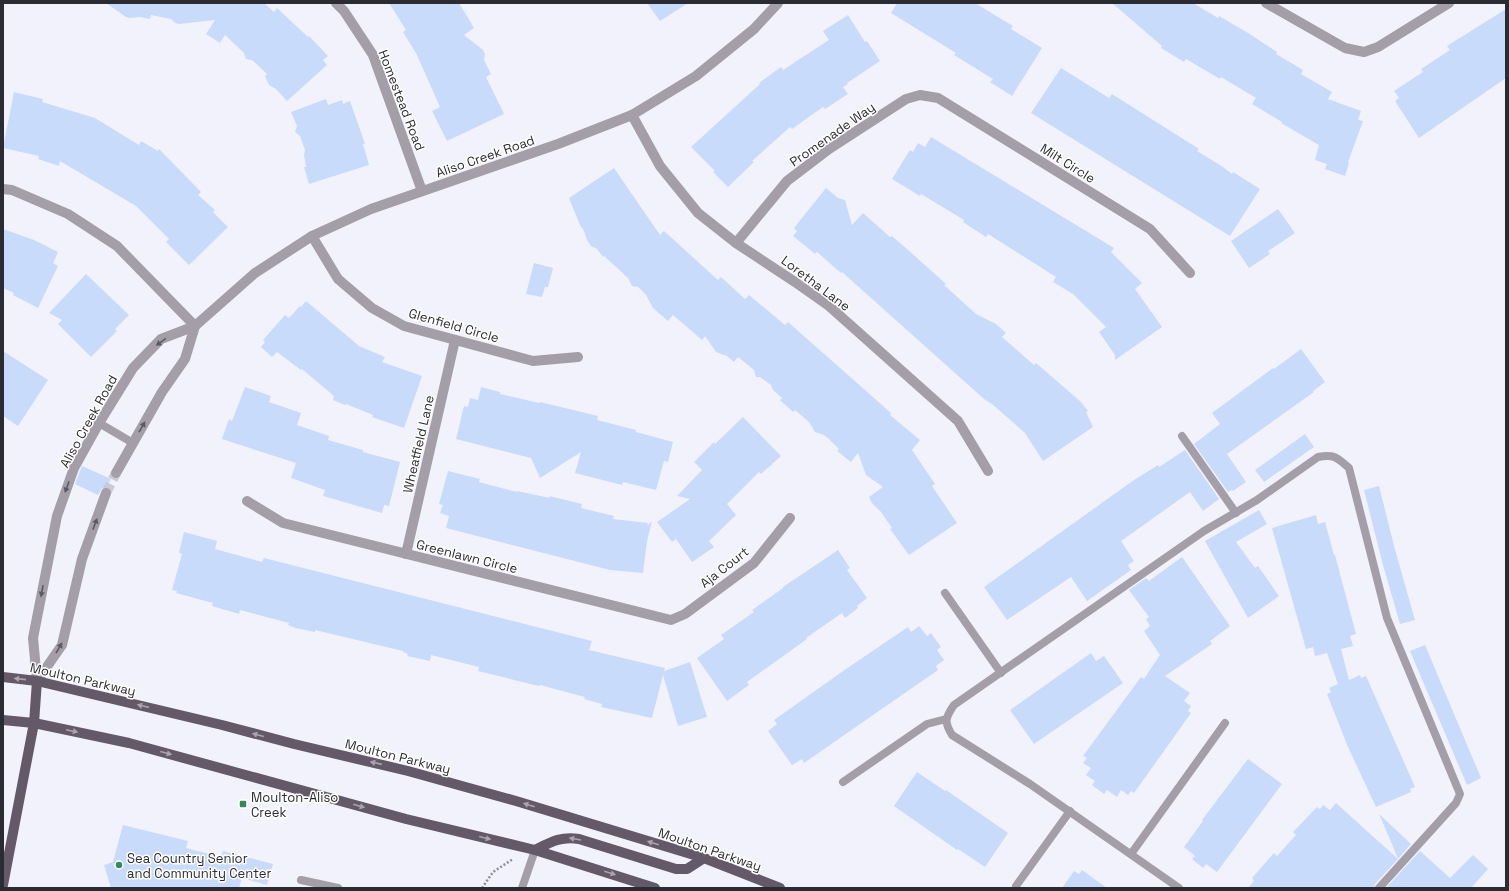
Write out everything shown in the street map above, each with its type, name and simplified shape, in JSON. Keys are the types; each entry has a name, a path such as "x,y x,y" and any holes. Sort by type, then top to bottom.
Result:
{"main road":[{"name":"Moulton Parkway","path":"3,677 38,681 408,771 516,801 704,858 780,888"},
{"name":"Aliso Creek Road","path":"3,885 34,723 38,681"},
{"path":"3,720 34,723 129,743 406,819 532,849 655,888"},
{"path":"532,849 568,837 579,839 676,869 686,869 704,858"}],"street":[{"name":"Homestead Road","path":"336,3 344,11 373,55 422,191"},
{"name":"Aliso Creek Road","path":"38,681 33,638 57,516 74,468 99,423 133,368 161,339 195,326 255,273 312,236 371,209 558,144 632,115 696,76 754,29 778,3"},
{"path":"1266,3 1345,48 1364,52 1378,47 1449,3"},
{"name":"Promenade Way","path":"736,243 787,181 829,149 906,99 920,95"},
{"name":"Milt Circle","path":"920,95 938,98 1150,229 1190,273"},
{"name":"Loretha Lane","path":"632,115 660,166 698,213 736,243 829,306 958,421 988,471"},
{"path":"3,189 12,190 68,214 117,246 195,326 185,359 162,392 116,473"},
{"name":"Glenfield Circle","path":"312,236 338,279 372,308 404,326 533,361 578,357"},
{"name":"Wheatfield Lane","path":"406,554 455,340"},
{"name":"Aliso Creek Road","path":"38,681 62,645 82,559 106,493"},
{"name":"Greenlawn Circle","path":"247,501 283,523 656,617 671,620 685,614"},
{"name":"Aja Court","path":"685,614 754,563 790,518"}],"lane":[{"path":"99,423 133,443"},
{"path":"1182,436 1236,513"},
{"path":"1179,888 1030,784 952,735 946,725 947,715 954,705 1204,531 1257,500 1318,458 1329,455 1338,458 1348,468 1387,618 1460,794 1456,803 1379,888"},
{"path":"945,593 1001,673"},
{"path":"843,782 927,724 946,719"},
{"path":"1131,854 1225,723"},
{"path":"1016,886 1070,811"},
{"path":"522,888 532,849"},
{"path":"301,880 338,888"}],"path":[{"path":"482,888 493,872 532,849"}],"building":[{"path":"106,3 264,3 274,12 277,8 308,37 309,36 328,56 323,60 327,65 287,101 276,89 269,85 265,76 267,74 252,60 246,59 244,53 225,35 220,43 206,34 215,20 179,24 175,23 171,19 151,15 150,19 140,17 129,18"},
{"path":"389,3 459,3 474,28 464,35 483,50 485,54 484,60 491,74 486,77 504,114 447,141 432,111 440,107 416,53 403,32 406,30"},
{"path":"647,3 688,3 660,21"},
{"path":"897,3 975,3 1013,26 1011,29 1042,48 1012,96 990,82 993,79 954,55 956,53 891,13"},
{"path":"1112,3 1193,3 1248,33 1277,52 1276,54 1303,70 1301,74 1332,92 1328,99 1361,111 1358,120 1363,121 1348,162 1345,176 1325,169 1327,164 1315,160 1319,145 1252,104 1256,98 1221,77 1220,79 1186,59 1184,62 1161,48 1162,46"},
{"path":"1506,9 1506,78 1419,138 1395,101 1399,98 1394,91 1423,72 1421,69 1450,50 1447,46"},
{"path":"848,15 865,42 867,41 880,61 843,87 848,94 825,109 823,107 792,129 790,127 752,161 754,162 728,187 713,172 715,171 691,147 760,84 759,83 781,67 783,70 829,40 823,31"},
{"path":"1061,68 1109,98 1112,94 1199,149 1197,151 1232,174 1233,172 1260,189 1230,236 1031,113"},
{"path":"14,92 43,99 42,102 95,118 139,145 141,141 158,151 159,149 201,192 198,195 215,210 213,212 228,227 189,265 166,242 169,239 136,206 60,161 59,166 38,159 39,156 3,148"},
{"path":"326,99 328,105 342,100 343,104 350,101 365,144 363,144 369,165 309,184 304,167 306,167 304,155 305,150 300,136 295,132 297,126 291,112"},
{"path":"931,137 1114,248 1111,252 1142,283 1135,289 1162,327 1115,360 1115,355 1099,332 1106,327 1073,294 1053,282 1056,277 988,234 986,237 963,222 964,220 921,194 920,196 892,179 910,150 913,152 918,143 925,147"},
{"path":"614,168 660,235 664,231 718,280 721,277 745,299 749,295 785,325 788,322 891,413 890,415 920,440 912,450 935,484 932,486 957,523 909,555 890,529 892,528 881,512 872,503 869,497 883,487 866,475 858,453 851,462 837,451 839,449 829,439 824,435 815,432 809,422 795,410 793,412 780,400 782,398 773,390 771,385 760,377 756,377 754,370 738,357 734,362 727,356 716,352 705,336 702,340 673,315 668,321 653,308 646,295 638,287 632,286 628,278 604,256 603,257 597,249 591,246 580,225 569,198"},
{"path":"826,188 838,198 845,200 852,225 863,213 890,237 892,236 916,257 976,314 996,324 1006,333 1002,337 1034,365 1036,363 1081,402 1088,411 1086,412 1093,427 1043,461 1025,433 992,404 984,399 842,272 841,273 817,252 815,254 793,236 797,231 794,228"},
{"path":"1278,209 1295,233 1268,251 1270,254 1249,268 1231,241"},
{"path":"3,229 34,240 58,252 53,263 58,266 38,308 3,288"},
{"path":"534,263 553,268 548,287 545,287 542,297 526,294"},
{"path":"86,274 129,315 115,329 117,331 91,357 58,324 62,320 49,313"},
{"path":"306,301 359,346 385,357 382,362 422,376 404,428 372,417 373,415 333,400 334,396 302,369 301,370 277,352 272,357 261,347 265,342 263,340 285,315 289,318"},
{"path":"1301,349 1325,382 1313,391 1314,392 1227,454 1246,482 1233,491 1228,492 1194,444 1220,424 1212,413"},
{"path":"3,351 48,380 18,426 3,416"},
{"path":"245,387 271,396 269,402 301,413 297,425 329,436 328,440 363,450 363,452 400,462 389,506 384,505 382,513 323,496 325,490 291,478 296,463 222,439 229,419 232,421"},
{"path":"481,387 500,392 500,394 598,416 597,420 636,430 636,432 673,442 668,462 664,461 656,490 623,482 622,485 575,473 581,452 540,478 531,458 456,439 464,406 468,407 470,398 478,400"},
{"path":"743,417 781,456 761,474 759,472 727,504 736,515 709,541 714,547 692,562 676,539 672,542 657,522 690,499 677,496 702,470 694,462 714,442 715,444"},
{"path":"1305,434 1314,447 1264,482 1255,470"},
{"path":"1185,450 1219,499 1203,511 1190,492 1121,541 1134,561 1128,565 1131,570 1087,601 1071,577 1007,620 984,587 1134,480 1158,465 1159,467"},
{"path":"82,466 111,479 107,487 102,488 98,495 75,484"},
{"path":"448,471 480,479 479,482 517,492 550,498 549,496 582,504 581,508 614,516 613,519 648,523 647,526 652,521 647,541 643,573 610,570 446,528 449,516 440,513 443,505 439,504"},
{"path":"1379,486 1415,620 1400,624 1364,490"},
{"path":"1259,510 1267,524 1236,542 1255,568 1258,566 1279,596 1248,618 1205,541"},
{"path":"1316,515 1318,524 1325,522 1356,634 1350,636 1353,646 1341,649 1349,680 1360,675 1361,678 1366,676 1415,787 1410,789 1411,792 1376,807 1348,747 1327,694 1331,692 1329,688 1338,684 1327,653 1315,656 1313,647 1306,649 1272,528"},
{"path":"184,532 217,541 215,549 262,562 264,558 592,641 589,650 665,668 664,671 690,662 707,717 678,726 663,675 652,718 601,707 602,704 584,699 585,697 478,671 479,667 431,655 430,661 407,656 408,654 403,651 315,630 315,632 295,628 288,625 289,623 240,610 239,614 212,606 213,603 176,593 177,591 172,590 182,554 179,553"},
{"path":"838,550 850,568 847,570 867,598 857,606 858,608 845,618 842,613 806,638 807,639 747,682 749,685 727,701 697,658 724,639 721,635 754,612 752,610"},
{"path":"1182,557 1230,626 1210,641 1212,644 1165,676 1190,693 1184,701 1191,706 1188,711 1191,713 1134,793 1131,791 1128,795 1121,790 1117,797 1107,790 1104,794 1092,785 1095,781 1086,775 1091,768 1083,763 1087,758 1083,756 1141,677 1144,679 1160,655 1144,631 1150,626 1146,619 1149,617 1129,590 1146,578 1149,581"},
{"path":"919,626 927,636 931,633 941,647 937,650 944,660 936,666 938,670 804,763 802,759 792,765 768,731 777,724 774,720 908,627 911,632"},
{"path":"1425,645 1481,778 1467,785 1410,651"},
{"path":"1091,653 1096,661 1104,656 1123,683 1034,744 1010,710"},
{"path":"1248,759 1282,784 1217,872 1206,864 1203,868 1192,859 1195,856 1184,847 1203,821 1202,820"},
{"path":"917,772 1008,833 985,867 958,849 957,850 894,806"},
{"path":"1336,803 1398,859 1375,884 1374,888 1248,888 1254,881 1252,878 1274,853 1277,856 1296,835 1293,832 1317,807 1320,809 1323,805 1330,810"},
{"path":"1379,814 1411,844 1398,859 1392,844"},
{"path":"123,825 188,841 186,848 221,857 223,851 273,864 267,885 242,878 239,888 111,888 104,865 113,862"},
{"path":"1420,851 1450,878 1473,855 1488,869 1471,888 1386,888"},
{"path":"1082,870 1107,888 1062,888 1074,871 1079,874"}],"tunnel":[{"path":"106,493 116,473"}],"place":[{"name":"Moulton-Aliso Creek","path":"243,804"},
{"name":"Sea Country Senior and Community Center","path":"119,865"}]}
